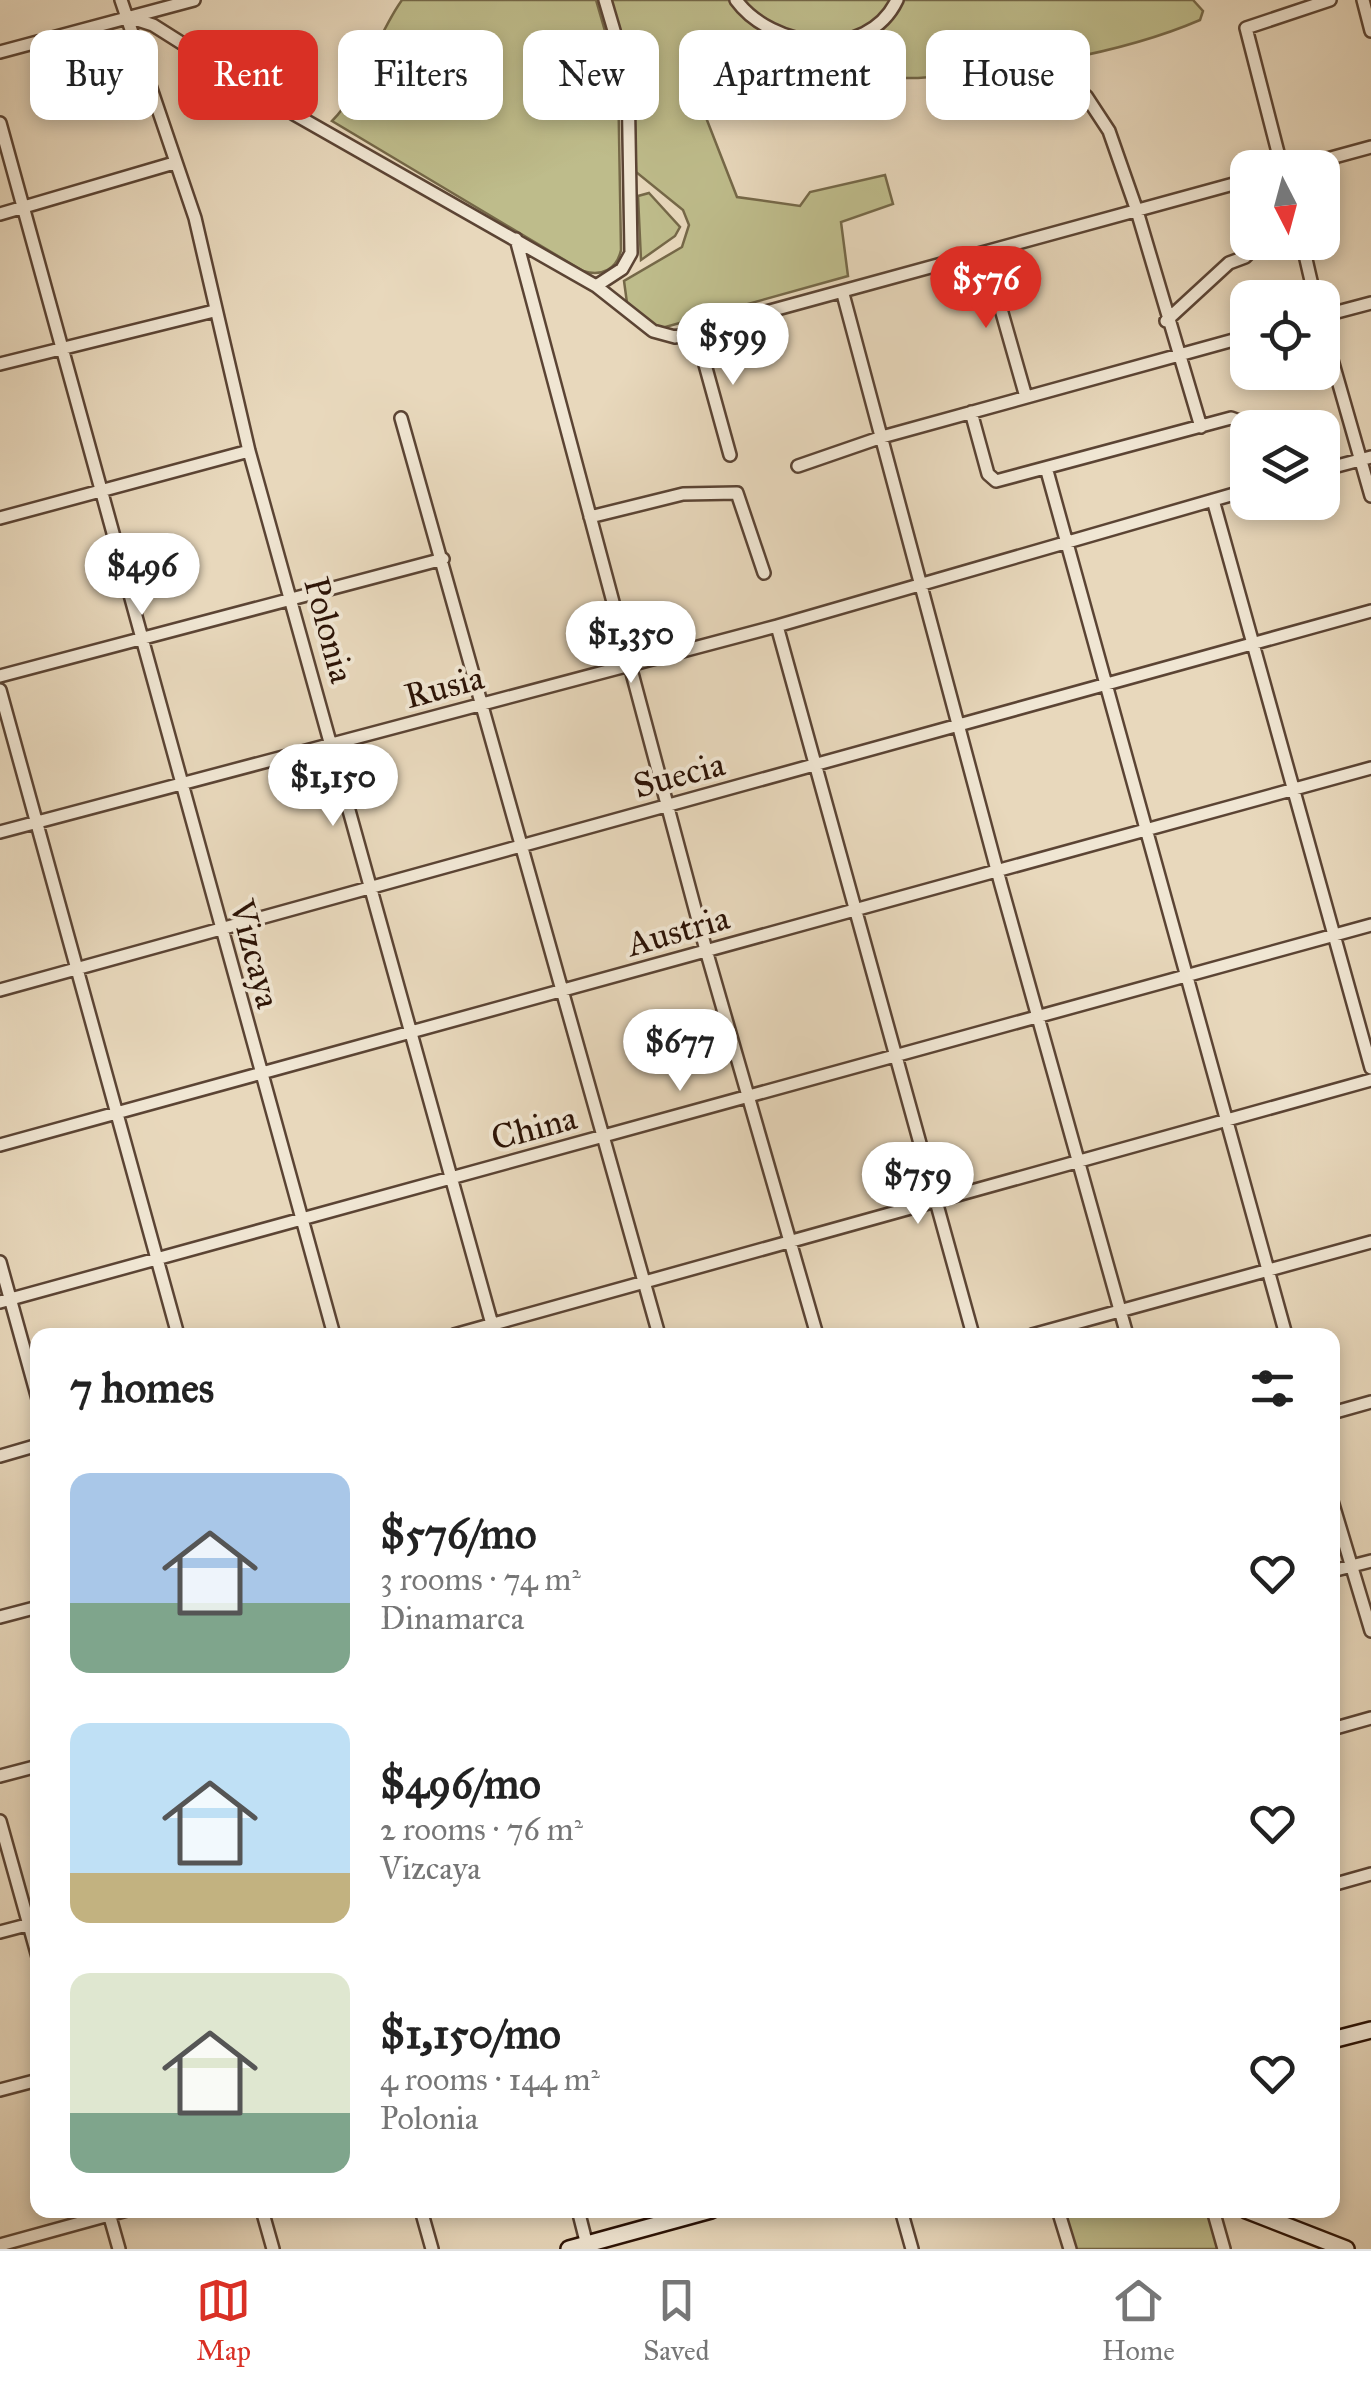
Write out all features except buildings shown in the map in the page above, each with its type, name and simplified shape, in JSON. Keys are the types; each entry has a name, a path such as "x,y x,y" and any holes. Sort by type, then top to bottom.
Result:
{"street":[{"name":"Polonia","path":"121,0 194,218 249,451 294,600 493,1328"},
{"path":"0,52 194,0"},
{"path":"596,286 622,269 631,253 628,78 605,0"},
{"path":"736,0 768,30 810,42 868,30 897,0"},
{"path":"1277,150 1246,28 1330,0"},
{"path":"1363,0 1371,31"},
{"path":"124,16 153,25 294,114 596,286 657,334 675,337 1230,185"},
{"path":"1090,102 1109,131 1137,211 1166,321 1201,427"},
{"name":"Vizcaya","path":"0,122 298,1220 332,1328"},
{"path":"1340,155 1371,146"},
{"path":"0,214 174,163"},
{"path":"516,239 706,950 815,1328"},
{"path":"985,253 1026,396"},
{"path":"1166,321 1229,264 1240,260"},
{"path":"843,294 1125,1328"},
{"path":"1340,311 1371,303"},
{"path":"0,364 214,311"},
{"path":"696,332 730,455"},
{"path":"798,466 882,436 1230,341"},
{"path":"1340,379 1366,459 1371,496"},
{"path":"971,412 988,474 996,482 1230,418"},
{"path":"402,418 656,1328"},
{"path":"0,518 249,451"},
{"path":"1340,466 1366,459"},
{"path":"1046,471 1284,1328"},
{"path":"590,517 683,494 736,494 764,573"},
{"name":"Rusia","path":"0,832 777,626 922,581 1230,495"},
{"path":"1214,500 1371,1068"},
{"path":"0,676 442,559"},
{"name":"Suecia","path":"0,990 1371,611"},
{"path":"777,626 971,1328"},
{"path":"0,690 33,823 176,1328"},
{"name":"Austria","path":"0,1145 1371,768"},
{"name":"China","path":"5,1300 1371,925"},
{"path":"500,1328 644,1282 1371,1080"},
{"path":"1059,1328 1371,1242"},
{"path":"0,1262 5,1300 30,1375"},
{"path":"1340,1411 1371,1402"},
{"path":"0,1456 30,1448"},
{"path":"1340,1530 1371,1631"},
{"path":"1340,1569 1371,1560"},
{"path":"0,1617 30,1608"},
{"path":"1340,1727 1371,1718"},
{"path":"0,1776 30,1768"},
{"path":"0,1821 30,1914"},
{"path":"1340,1882 1371,1874"},
{"path":"0,1932 30,1924"},
{"path":"1340,2038 1371,2030"},
{"path":"0,2090 30,2082"},
{"path":"0,2245 89,2218"},
{"path":"111,2218 119,2249"},
{"path":"264,2218 273,2249"},
{"path":"423,2218 432,2249"},
{"path":"580,2218 588,2246"},
{"path":"569,2249 683,2218"},
{"path":"903,2218 912,2249"},
{"path":"1060,2218 1070,2249"},
{"path":"1215,2218 1224,2249"},
{"path":"1267,2218 1346,2249"}],"shaded area":[{"path":"402,0 596,0 605,30 523,30 523,120 619,120 621,250 612,267 596,273 583,271 332,121 338,114 338,120 503,120 503,30 385,30"},
{"path":"610,0 732,0 763,30 679,30 679,120 707,120 737,197 800,206 810,192 885,175 893,204 841,222 848,276 651,331 627,303 624,281 682,247 689,225 683,210 636,172 635,120 659,120 659,30 619,30"},
{"path":"741,0 893,0 883,13 857,30 770,28"},
{"path":"903,0 1193,0 1203,11 1200,20 1090,54 1090,30 926,30 926,77 907,78 906,30 867,30 883,26"},
{"path":"649,193 680,227 675,236 641,260 638,196"},
{"path":"1064,2218 1209,2218 1218,2249 1073,2249"}]}
